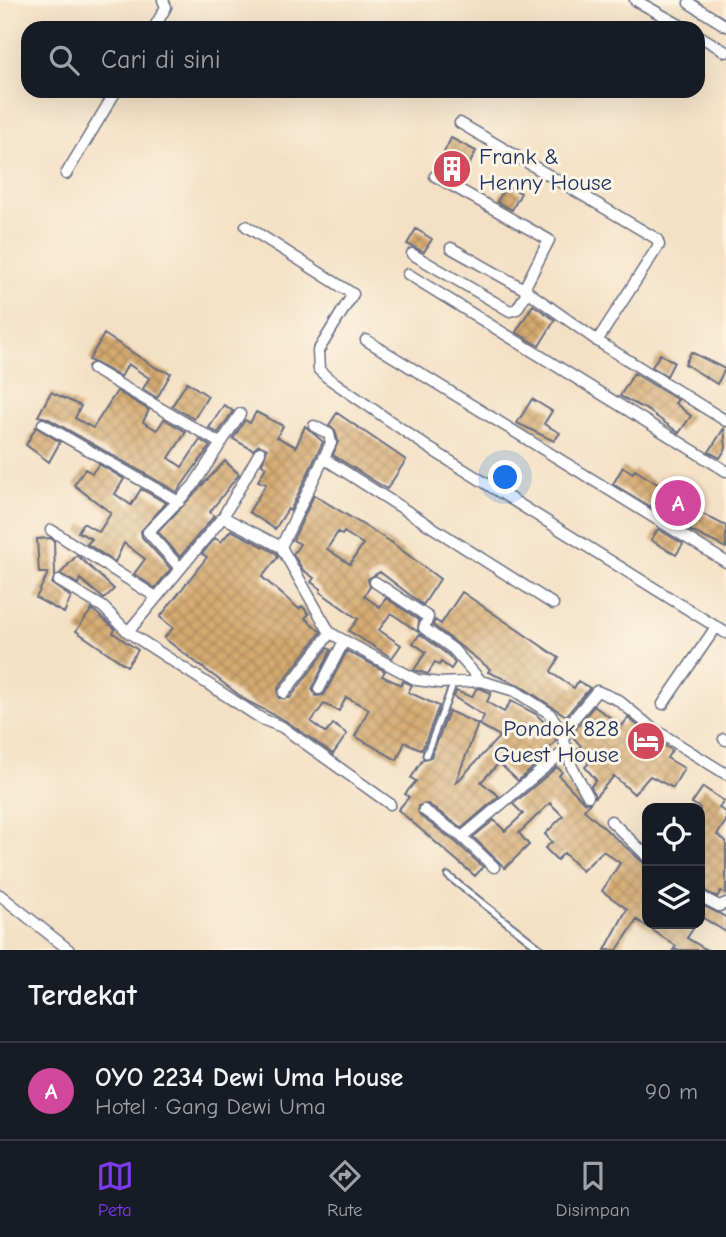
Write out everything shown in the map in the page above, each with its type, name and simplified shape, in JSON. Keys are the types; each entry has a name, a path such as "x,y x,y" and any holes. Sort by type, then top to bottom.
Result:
{"street":[{"path":"158,21 166,7 163,0"},
{"path":"635,0 672,21"},
{"path":"689,3 726,26"},
{"path":"705,39 726,52"},
{"path":"66,174 112,98"},
{"path":"460,123 657,239 659,245 597,341"},
{"path":"412,254 510,311 517,309 549,240 435,176"},
{"path":"246,226 353,294 318,351 316,359 319,370 328,379 429,448 726,633"},
{"path":"451,248 526,290 597,341 726,421"},
{"path":"408,274 726,471"},
{"path":"366,340 726,562"},
{"path":"93,369 220,443"},
{"path":"180,568 148,532 179,502 240,414"},
{"path":"43,424 179,502"},
{"path":"281,547 326,459 331,437 314,426"},
{"path":"128,632 223,517 260,452"},
{"path":"326,459 553,604"},
{"path":"223,517 281,547 330,634 417,680 481,681 515,691 534,701 549,713 560,728 572,767 588,796"},
{"path":"51,530 156,597"},
{"path":"60,581 103,607 128,632 262,719 282,727 390,804"},
{"path":"375,582 428,617 424,628 453,649 481,681"},
{"path":"663,704 716,627"},
{"path":"284,693 330,634"},
{"path":"319,689 344,641"},
{"path":"560,728 573,723 597,691 618,700 652,728 726,774"},
{"path":"462,837 568,748"},
{"path":"424,810 462,837 494,867"},
{"path":"611,821 642,851"},
{"path":"0,895 69,950"},
{"path":"705,899 719,906 726,902"}],"lane":[{"path":"426,755 454,681"},
{"path":"448,876 542,950"}],"building":[{"path":"451,138 476,151 461,182 436,169"},
{"path":"506,185 521,193 512,210 497,202"},
{"path":"416,229 432,239 424,252 407,244"},
{"path":"533,305 555,320 539,346 516,332"},
{"path":"104,334 158,369 171,373 157,398 143,389 149,378 128,364 121,377 89,360"},
{"path":"691,352 725,369 717,384 685,364"},
{"path":"660,354 674,362 667,376 652,367"},
{"path":"634,373 678,400 675,403 691,416 679,433 649,411 620,396"},
{"path":"187,382 208,396 194,419 172,406"},
{"path":"117,391 149,410 143,422 157,430 164,419 186,432 169,458 182,467 200,440 210,446 177,492 47,418 38,416 51,392 81,406 75,418 93,428"},
{"path":"532,399 552,411 544,424 560,433 554,441 517,423"},
{"path":"224,405 233,411 218,433 209,428"},
{"path":"256,412 283,426 277,437 296,447 305,426 323,442 290,511 288,509 275,529 249,512 266,484 258,481 266,467 262,464 267,449 259,445 253,450 233,439 245,420 250,423"},
{"path":"337,413 406,460 387,489 333,455 338,441 335,430 329,425"},
{"path":"36,427 60,442 49,462 26,445"},
{"path":"724,428 726,448 720,458 709,452"},
{"path":"225,461 239,474 210,512 214,516 180,557 158,532"},
{"path":"99,464 124,479 115,494 131,505 141,489 166,503 141,531 142,537 171,569 155,588 134,574 145,559 124,543 115,562 87,544 92,539 78,532 83,523 99,532 111,513 74,485 85,469 92,473"},
{"path":"623,467 633,473 635,470 690,504 689,507 726,526 726,548 689,530 693,523 655,499 651,507 613,484"},
{"path":"314,495 391,542 440,579 423,605 380,572 368,579 370,587 364,596 380,607 386,598 419,620 418,632 391,613 379,630 401,645 392,658 349,631 358,619 320,592 321,589 311,582 314,578 303,570 293,554 300,544 293,540","holes":["338,532 342,535 344,532 363,544 350,564 327,549"]},
{"path":"658,529 683,544 676,555 651,540"},
{"path":"231,530 276,553 278,557 262,577 299,609 302,606 309,614 305,618 321,632 278,688 279,698 290,698 328,648 331,650 312,689 316,696 324,695 347,651 385,671 382,676 401,685 403,681 412,685 408,692 439,706 422,750 405,742 397,760 355,736 369,709 346,697 339,711 324,704 311,722 326,733 333,724 347,734 333,754 286,721 247,701 164,638 173,628 160,617 207,557 202,554 215,538 221,542"},
{"path":"37,539 54,540 55,575 52,584 71,597 64,613 36,598 48,573 39,573"},
{"path":"77,555 114,589 104,599 80,579 78,584 60,574"},
{"path":"462,592 559,658 551,671 553,674 574,688 578,681 590,688 566,716 519,685 488,672 490,669 433,625 435,620 441,624"},
{"path":"92,609 115,629 113,633 138,650 127,666 76,631"},
{"path":"420,634 448,655 455,663 451,669 441,662 439,665 435,662 428,674 414,670 426,652 413,643"},
{"path":"476,689 491,693 487,702 504,712 511,701 536,714 553,731 556,741 544,754 546,756 518,781 499,763 481,782 499,796 462,828 428,804 418,806 420,816 457,843 483,867 475,876 398,810 409,797 405,794 416,781 411,778 423,759 431,757 449,711 478,724 455,784 500,736 480,725 484,716 454,697 456,691 472,697"},
{"path":"594,706 622,726 628,718 641,728 631,740 653,757 660,743 672,750 667,758 684,768 673,788 650,776 634,794 614,776 595,797 591,786 596,780 585,767 589,763 576,751 581,746 571,735"},
{"path":"557,767 562,772 559,776 584,802 590,803 584,810 642,862 642,923 637,920 617,950 605,950 627,909 602,891 620,863 603,851 582,871 564,853 557,860 545,848 552,842 545,834 563,816 550,803 519,833 529,845 505,868 473,837 494,820 505,831 523,814 513,804"},
{"path":"703,787 724,801 719,808 726,812 726,821 717,835 726,841 726,894 721,891 717,897 705,891 705,803 692,803"},
{"path":"705,906 726,917 726,932 705,919"},
{"path":"650,929 693,929 687,938 707,950 673,950 676,946"}],"place":[{"name":"Frank & Henny House","path":"452,169"},
{"name":"OYO 2234 Dewi Uma House","path":"678,503"},
{"name":"Pondok 828 Guest House","path":"646,741"}]}
